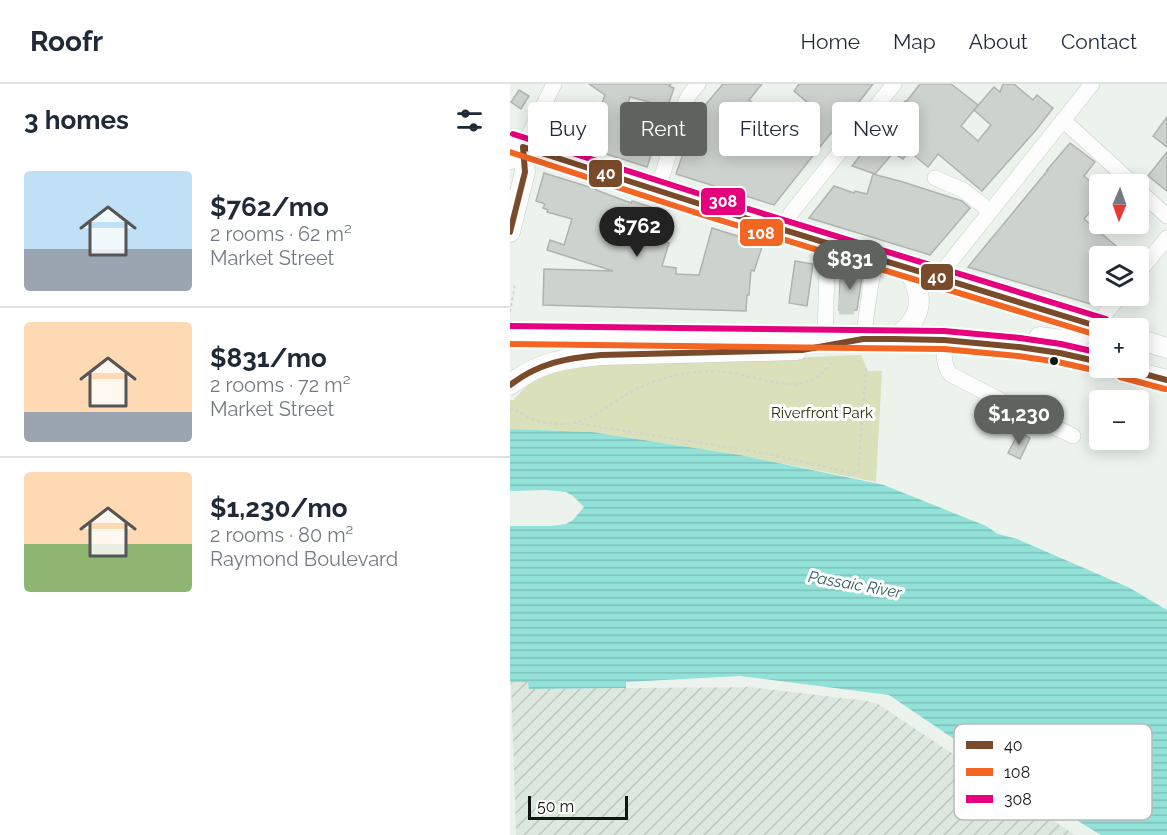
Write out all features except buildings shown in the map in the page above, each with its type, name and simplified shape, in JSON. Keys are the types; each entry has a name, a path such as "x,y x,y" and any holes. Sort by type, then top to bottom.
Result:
{"main road":[{"path":"516,145 1089,324"},
{"path":"510,232 525,172 516,145"},
{"path":"894,339 912,322 918,311 920,298 915,280 908,268"},
{"path":"944,340 995,332 1075,340 1089,333"},
{"path":"510,335 944,340 1019,347 1089,360"},
{"path":"513,394 525,375 571,357 801,350 863,339"},
{"path":"1149,342 1167,348"},
{"path":"1149,375 1167,380"}],"street":[{"path":"510,162 516,145 554,84"},
{"path":"658,189 684,105 698,84"},
{"path":"785,229 791,213 894,84"},
{"path":"938,277 1092,84"},
{"path":"1063,120 1122,174"},
{"path":"935,178 963,190 990,212"},
{"path":"1149,200 1167,216"},
{"path":"1149,260 1167,238"},
{"path":"825,338 833,292 827,268 832,243"},
{"path":"863,339 866,295 877,257"},
{"path":"944,340 944,360 950,374 1073,436"}],"path":[{"path":"510,312 515,285"},
{"path":"513,394 511,408 528,417 543,423 575,423 599,413 629,393 672,375 716,371 791,384 818,378 833,360"},
{"path":"575,423 764,453 858,473 866,367"}],"shaded area":[{"path":"511,682 529,682 530,689 750,687 867,701 878,704 954,755 954,820 1052,820 1075,835 516,835"}],"green space":[{"name":"Riverfront Park","path":"861,355 868,371 882,371 876,482 740,455 592,432 510,429 510,400 513,400 528,385 548,374 585,366"}],"water":[{"name":"Passaic River","path":"510,429 592,432 740,455 884,485 1130,588 1167,610 1167,835 1101,835 1076,820 1152,820 1152,724 954,724 954,739 889,695 740,676 626,682 626,688 529,689 528,682 510,681"}],"pier":[{"path":"510,491 566,492 584,507 573,520 566,524 510,526"}],"tunnel":[{"path":"841,278 862,281"},
{"path":"840,292 862,295"},
{"path":"839,307 861,307"}],"transit line":[{"name":"308","path":"513,134 1103,318"},
{"name":"40","path":"510,232 525,172 523,147 1089,324"},
{"name":"108","path":"510,152 703,215 1089,333"},
{"name":"308","path":"510,326 944,331 1020,338 1089,350"},
{"name":"40","path":"510,385 542,367 588,356 802,350 863,339 944,340 1019,347 1089,360"},
{"name":"108","path":"510,344 944,349 1018,356 1089,369"},
{"name":"40","path":"1149,375 1167,380"},
{"name":"108","path":"1124,378 1165,389"}]}
